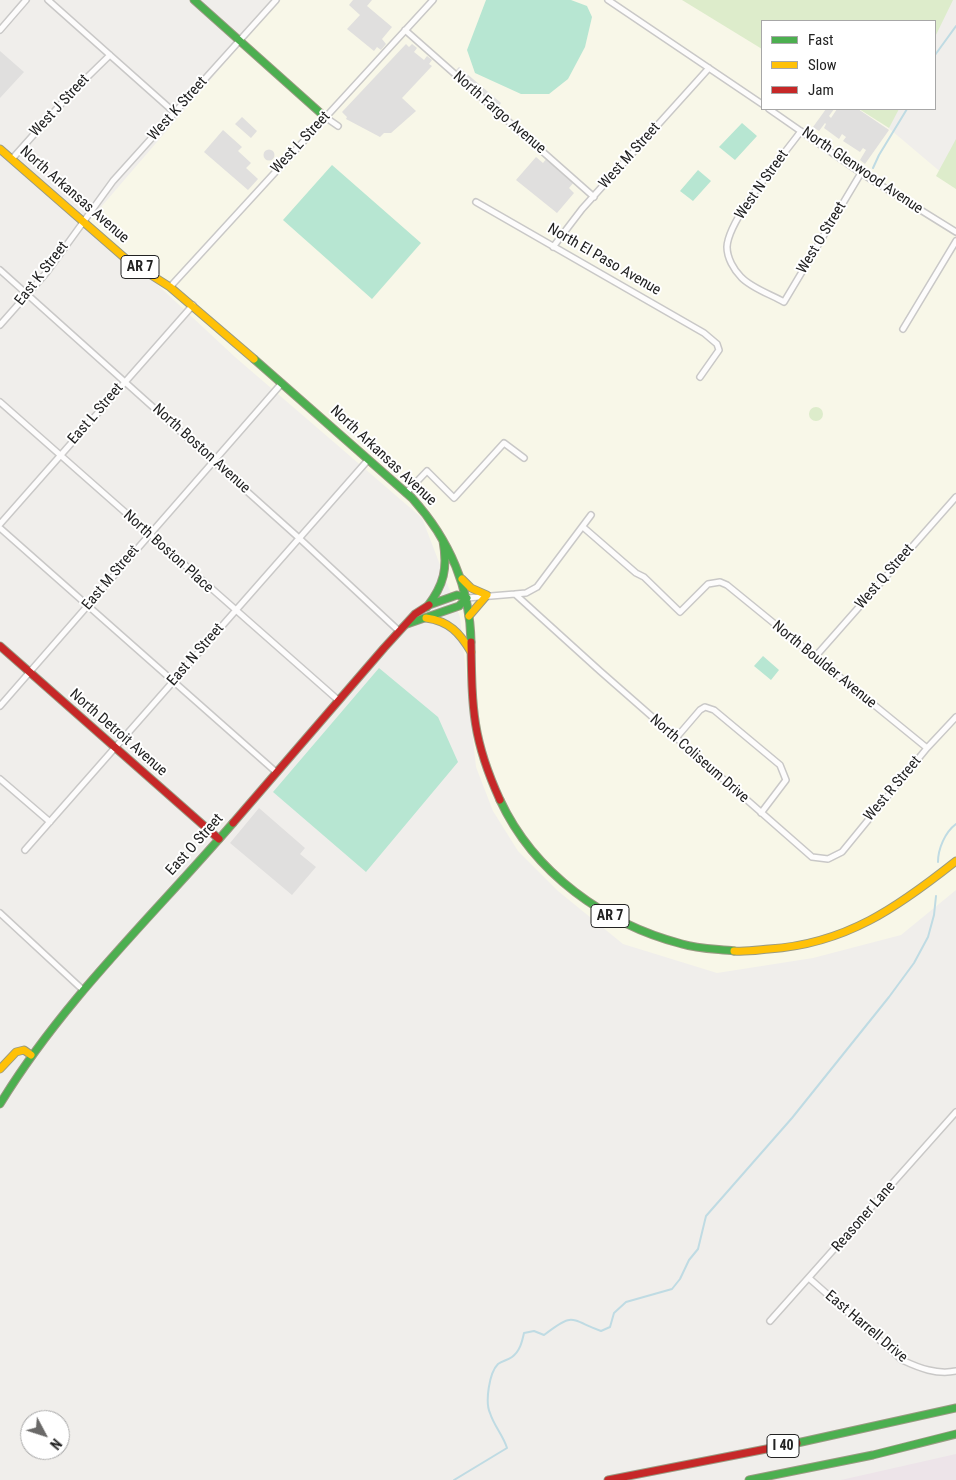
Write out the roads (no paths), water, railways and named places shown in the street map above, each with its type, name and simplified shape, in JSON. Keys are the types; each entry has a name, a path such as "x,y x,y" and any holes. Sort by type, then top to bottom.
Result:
{"main road":[{"path":"194,0 325,117"},
{"name":"North Arkansas Avenue","path":"0,148 126,259 170,287 193,306 424,511 442,537 461,578 467,598 475,731 489,777 518,832 540,861 568,888 600,910 633,929 670,942 709,951 748,952 782,950 836,937 880,918 909,899 956,861"},
{"path":"427,606 445,580 447,560 442,537"},
{"path":"461,578 471,588 487,595 469,616"},
{"name":"East O Street","path":"0,1104 31,1054 83,990 219,839 399,631 406,624 427,606 457,595 467,598 459,606 406,624"},
{"path":"426,618 442,620 454,627 462,635 471,653"},
{"name":"North Detroit Avenue","path":"0,646 114,749 219,839"},
{"path":"0,1070 16,1052 24,1050 31,1054"},
{"name":"I 40","path":"608,1480 850,1433 956,1408"},
{"name":"I 40","path":"748,1480 873,1455 956,1434"}],"street":[{"path":"0,30 26,0"},
{"path":"48,0 175,113"},
{"name":"West K Street","path":"82,221 113,180 276,0"},
{"name":"West L Street","path":"170,287 432,0"},
{"path":"608,0 761,103"},
{"name":"North Fargo Avenue","path":"405,30 594,196"},
{"name":"West J Street","path":"12,160 69,95 110,55"},
{"name":"West M Street","path":"553,247 562,232 709,68"},
{"name":"North Glenwood Avenue","path":"770,110 861,173 956,232"},
{"path":"325,117 338,126"},
{"name":"West N Street","path":"784,302 742,279 731,264 727,248 740,212 801,131"},
{"name":"West O Street","path":"784,302 861,173"},
{"name":"North El Paso Avenue","path":"476,202 704,333 717,344 719,350 700,377"},
{"name":"East K Street","path":"0,325 47,272 82,221"},
{"path":"903,329 956,241"},
{"name":"North Boston Avenue","path":"0,270 300,538 399,631"},
{"name":"East L Street","path":"0,524 193,306"},
{"name":"East M Street","path":"0,706 282,383"},
{"name":"North Boston Place","path":"0,402 338,700"},
{"path":"406,494 427,471 454,498 504,443 524,458"},
{"name":"East N Street","path":"25,850 368,460"},
{"name":"West Q Street","path":"815,657 956,496"},
{"path":"467,598 526,593 537,587 591,515"},
{"name":"North Boulder Avenue","path":"583,527 636,574 644,577 680,612 708,584 720,582 927,748"},
{"path":"0,528 276,772"},
{"name":"North Coliseum Drive","path":"515,594 812,857 828,859"},
{"path":"676,738 700,710 705,707 714,710 780,765 786,780 761,812"},
{"name":"West R Street","path":"828,859 842,852 927,748 956,717"},
{"path":"0,779 50,822"},
{"path":"0,913 83,990"},
{"name":"Reasoner Lane","path":"770,1321 810,1279 956,1112"},
{"name":"East Harrell Drive","path":"810,1279 902,1360 920,1368 946,1373 956,1371"}],"waterway":[{"path":"936,54 956,26"},
{"path":"873,168 906,110"},
{"path":"938,862 943,841 956,824"},
{"path":"454,1480 507,1448 490,1413 488,1402 489,1388 495,1368 498,1364 515,1355 524,1333 534,1331 544,1335 567,1320 577,1321 601,1331 610,1327 614,1313 626,1302 672,1289 680,1279 689,1260 698,1249 706,1216 792,1118 914,963 928,937 934,915 936,896"}]}
